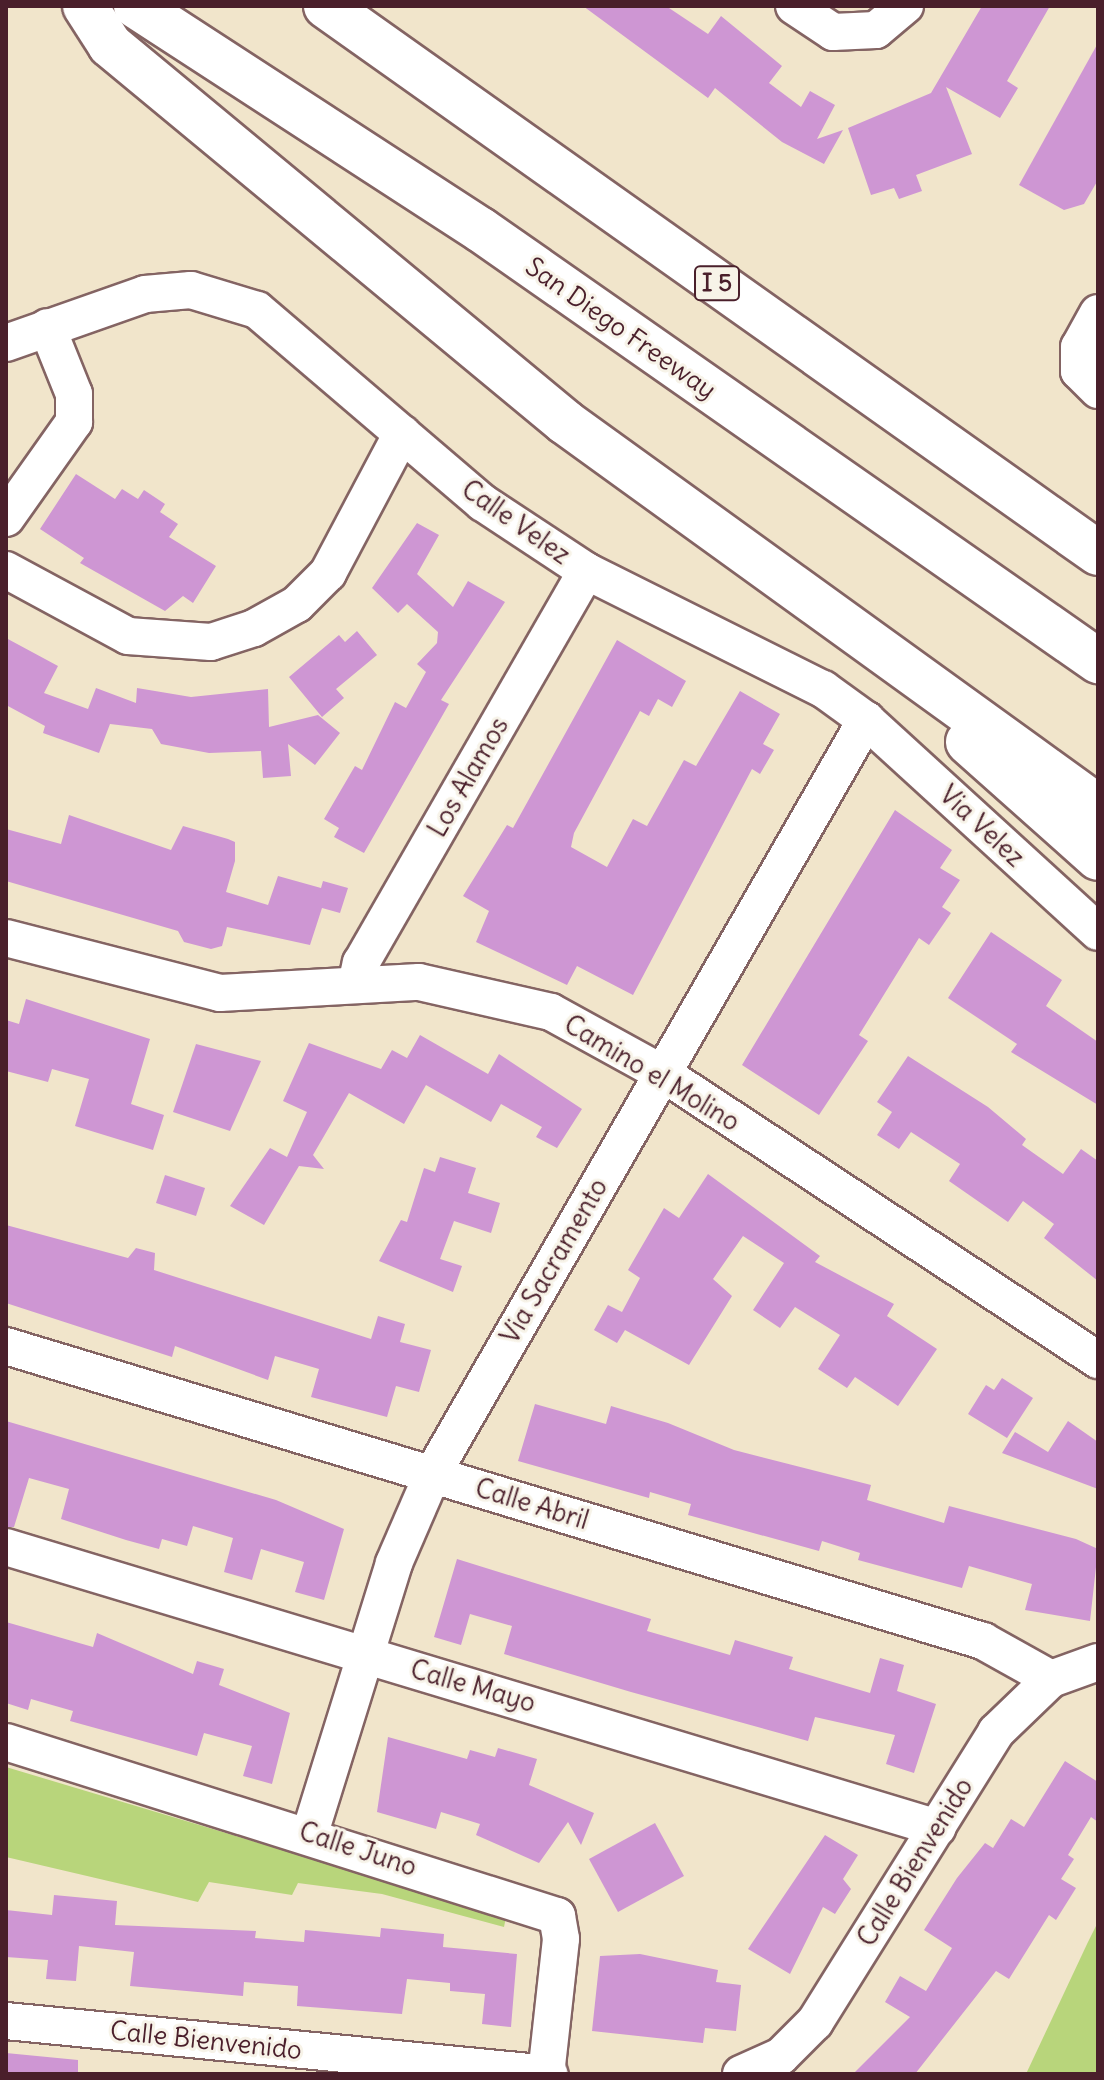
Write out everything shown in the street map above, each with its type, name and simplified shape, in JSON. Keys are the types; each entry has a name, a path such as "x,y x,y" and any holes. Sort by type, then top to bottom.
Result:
{"highway":[{"path":"85,6 110,45 565,422 1098,807"},
{"name":"San Diego Freeway","path":"136,6 481,230 1098,661"},
{"name":"I 5","path":"326,6 1098,553"},
{"path":"1039,511 1098,544"},
{"path":"872,642 931,710 1098,858"}],"street":[{"path":"794,6 833,32 876,30 905,6"},
{"name":"Calle Velez","path":"47,327 145,294 191,290 257,310 483,503 586,571 823,689 866,720"},
{"path":"1088,380 1079,347 1098,313"},
{"path":"6,343 47,327 74,394 74,422 6,518"},
{"path":"6,570 128,636 211,642 254,628 297,604 328,573 402,433"},
{"name":"Los Alamos","path":"356,984 361,963 586,571"},
{"name":"Via Velez","path":"866,720 1098,932"},
{"name":"Via Sacramento","path":"310,1833 365,1654 433,1473 866,720"},
{"name":"Camino el Molino","path":"6,938 220,993 267,995 356,984 419,982 518,1001 662,1073 1098,1360"},
{"name":"Calle Abril","path":"6,1346 983,1641 1051,1679"},
{"name":"Calle Mayo","path":"6,1547 938,1828"},
{"name":"Calle Bienvenido","path":"741,2074 781,2056 815,2022 996,1732 1051,1679 1098,1662"},
{"name":"Calle Juno","path":"6,1742 310,1833 557,1916 561,1939 548,2074"},
{"name":"Calle Bienvenido","path":"6,2021 548,2074"}],"green space":[{"path":"6,1767 506,1917 504,1927 382,1894 298,1883 292,1895 209,1882 198,1902 6,1857"},
{"path":"1098,1922 1098,2074 1026,2074 1088,1942"}],"building":[{"path":"583,6 666,6 708,34 721,16 782,66 769,83 801,107 810,91 835,105 817,139 843,130 824,164 782,142 715,88 708,98"},
{"path":"982,6 1050,6 1007,81 1018,88 1000,118 946,87 972,154 916,175 922,191 899,199 894,188 871,195 848,128 931,93"},
{"path":"1098,43 1098,180 1084,204 1064,210 1019,185"},
{"path":"76,474 115,499 122,489 138,499 144,490 165,504 160,512 178,524 169,537 216,566 193,603 183,596 165,611 80,563 84,558 40,529"},
{"path":"417,523 439,535 417,574 453,607 468,581 505,602 441,700 449,704 364,853 334,837 339,828 324,819 355,766 362,770 395,702 406,708 426,672 417,664 437,643 438,632 407,604 398,613 372,588"},
{"path":"357,631 377,655 336,689 344,698 322,717 289,677 339,635 345,642"},
{"path":"6,638 58,666 44,693 88,709 96,688 136,703 137,688 191,697 268,689 269,727 318,715 340,733 315,765 288,744 291,776 263,778 261,751 209,753 161,744 152,729 110,724 99,753 43,733 45,726 6,705"},
{"path":"617,640 686,681 672,707 658,699 649,716 640,711 574,833 571,847 607,867 633,819 647,826 684,760 696,766 740,691 780,714 763,744 774,750 760,774 752,769 633,995 577,966 567,985 476,942 489,911 463,896 507,825 513,828"},
{"path":"895,810 952,850 940,868 960,880 942,907 951,913 929,945 919,938 859,1035 868,1041 819,1115 742,1065"},
{"path":"69,815 171,850 183,826 235,842 235,861 226,892 268,905 278,876 321,888 323,881 348,888 340,913 322,908 310,945 227,927 222,946 211,949 184,942 178,931 6,881 6,829 61,844"},
{"path":"991,932 1062,980 1046,1006 1098,1042 1098,1105 1011,1052 1017,1044 948,998"},
{"path":"26,999 150,1039 131,1104 164,1115 153,1150 75,1126 89,1079 52,1069 48,1082 6,1071 6,1020 19,1024"},
{"path":"420,1035 488,1074 499,1054 582,1109 557,1148 536,1137 542,1127 501,1104 491,1122 426,1085 404,1124 349,1093 313,1155 324,1169 299,1166 264,1225 230,1206 270,1148 287,1157 307,1112 283,1101 309,1043 381,1069 392,1050 407,1058"},
{"path":"196,1044 261,1061 230,1131 173,1112"},
{"path":"908,1056 988,1107 1026,1139 1022,1145 1063,1174 1081,1149 1098,1161 1098,1281 1044,1238 1054,1224 1023,1201 1008,1222 949,1181 960,1164 911,1132 899,1149 877,1135 892,1112 877,1102"},
{"path":"440,1157 476,1168 468,1193 500,1203 491,1233 454,1221 440,1259 462,1266 453,1292 379,1261 401,1220 407,1222 424,1168 435,1172"},
{"path":"708,1174 820,1256 815,1262 894,1304 887,1316 937,1349 898,1406 855,1377 847,1388 818,1369 840,1335 795,1307 780,1328 753,1310 784,1263 743,1236 713,1279 732,1296 689,1365 625,1330 617,1343 594,1330 608,1305 622,1312 640,1278 628,1270 664,1208 679,1218"},
{"path":"165,1175 205,1188 196,1216 156,1203"},
{"path":"6,1225 128,1258 136,1248 155,1253 154,1270 371,1339 378,1316 405,1324 400,1342 431,1350 419,1392 396,1386 387,1417 311,1397 319,1369 275,1356 268,1380 175,1346 172,1357 6,1303"},
{"path":"1002,1378 1033,1398 1007,1438 968,1414 986,1385 994,1390"},
{"path":"535,1404 606,1424 611,1406 668,1423 734,1450 871,1485 867,1500 944,1523 949,1506 1076,1539 1098,1549 1090,1621 1025,1610 1032,1584 969,1566 962,1588 858,1560 860,1553 822,1541 819,1551 688,1515 691,1504 650,1492 649,1498 518,1461"},
{"path":"6,1421 276,1500 344,1529 324,1600 295,1592 304,1562 261,1549 252,1580 224,1572 233,1538 193,1526 187,1546 162,1539 159,1549 126,1540 61,1519 69,1489 29,1478 14,1527 6,1527"},
{"path":"1068,1421 1098,1442 1098,1489 1002,1453 1015,1432 1048,1452"},
{"path":"457,1559 651,1619 647,1631 730,1655 735,1640 793,1657 789,1669 870,1693 880,1658 904,1665 897,1691 936,1704 914,1773 886,1764 895,1735 815,1717 808,1741 631,1692 504,1654 512,1626 470,1614 461,1645 434,1637"},
{"path":"6,1622 93,1647 97,1633 193,1674 197,1661 224,1669 219,1685 290,1713 272,1784 243,1776 252,1746 204,1733 197,1756 70,1721 73,1711 31,1699 28,1710 6,1703"},
{"path":"388,1737 467,1759 470,1750 495,1757 498,1748 537,1759 529,1785 594,1813 581,1845 568,1822 539,1863 476,1835 480,1824 441,1812 436,1829 377,1812"},
{"path":"1065,1761 1098,1782 1098,1822 1091,1817 1068,1855 1074,1859 1061,1879 1076,1888 1056,1920 1049,1915 1009,1979 996,1971 915,2074 853,2074 910,2017 885,2002 900,1976 926,1991 952,1948 924,1930 957,1878 985,1843 993,1848 1011,1819 1024,1827"},
{"path":"655,1823 684,1876 618,1912 589,1859"},
{"path":"825,1835 858,1855 843,1879 851,1889 835,1914 823,1907 790,1974 748,1949"},
{"path":"54,1895 117,1901 115,1925 256,1931 255,1938 304,1942 305,1930 380,1937 381,1928 444,1934 443,1947 517,1954 511,2027 482,2024 485,1994 450,1991 450,1983 407,1979 402,2014 297,2006 298,1986 244,1982 243,1996 130,1986 134,1952 79,1946 76,1981 46,1979 48,1960 6,1957 6,1910 52,1915"},
{"path":"640,1954 718,1970 716,1982 741,1985 736,2031 705,2028 703,2043 592,2031 600,1956"},
{"path":"6,2053 78,2060 78,2074 6,2074"}]}
